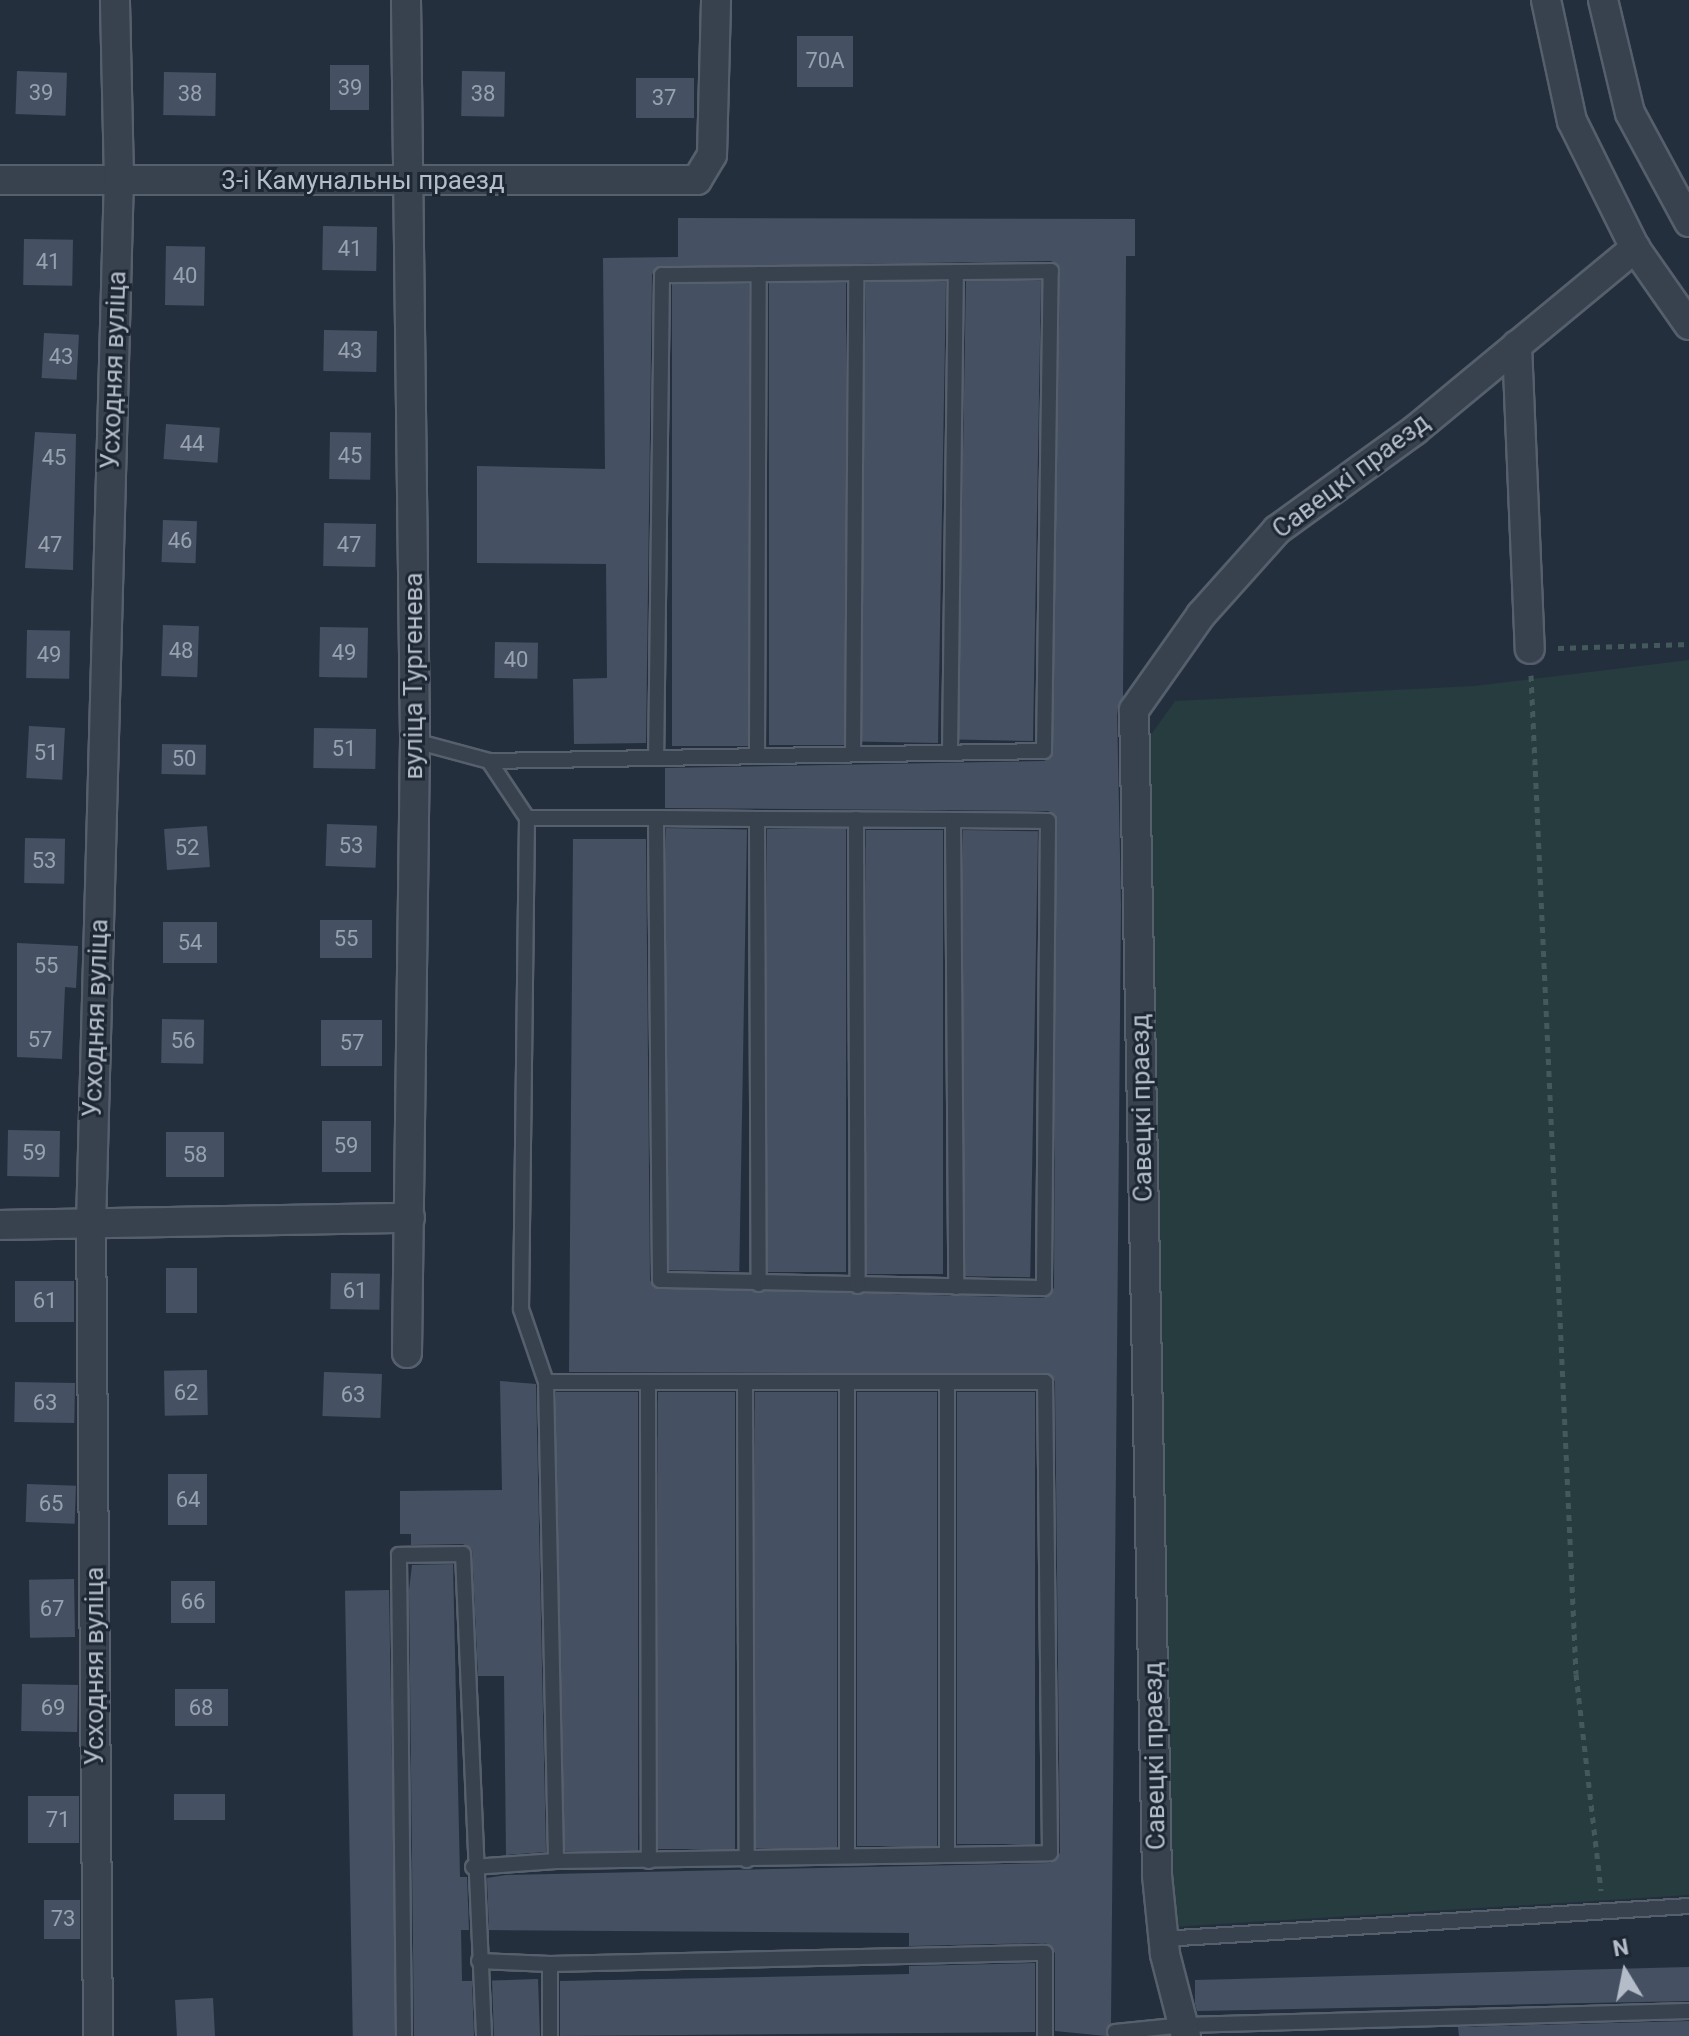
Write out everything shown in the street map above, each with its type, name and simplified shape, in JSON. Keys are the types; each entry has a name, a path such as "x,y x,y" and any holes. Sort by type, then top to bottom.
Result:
{"street":[{"name":"Усходняя вуліца","path":"98,2036 91,1224 119,179 115,0"},
{"name":"вуліца Тургенева","path":"406,0 415,741 407,1353"},
{"name":"3-і Камунальны праезд","path":"0,180 408,183 697,180 712,155 716,0"},
{"path":"1546,0 1572,121 1635,248 1689,325"},
{"path":"1603,0 1630,113 1689,222"},
{"name":"Савецкі праезд","path":"1185,2030 1163,1939 1157,1859 1134,710 1201,615 1277,530 1415,430 1635,248"},
{"path":"1517,345 1530,649"},
{"path":"0,1225 410,1218"}],"lane":[{"path":"415,741 489,761 656,758 853,754 1044,751 1051,271 662,275 656,758"},
{"path":"950,753 956,272"},
{"path":"853,754 856,273"},
{"path":"757,756 759,274"},
{"path":"489,761 527,818 521,1309 546,1382 556,1861"},
{"path":"527,818 656,818 856,819 1048,821 1044,1288 660,1280 656,818"},
{"path":"757,819 759,1284"},
{"path":"856,819 858,1286"},
{"path":"953,820 956,1287"},
{"path":"473,1867 556,1861 1050,1853 1045,1382 546,1382"},
{"path":"648,1382 649,1861"},
{"path":"745,1382 747,1860"},
{"path":"847,1382 847,1856"},
{"path":"947,1382 947,1855"},
{"path":"404,2036 399,1555 463,1554 473,1867 484,2036"},
{"path":"1163,1939 1689,1906"},
{"path":"479,1961 550,1964 1045,1953 1045,2036"},
{"path":"550,1964 550,2036"},
{"path":"1115,2032 1689,2011"}],"path":[{"path":"1603,1912 1576,1674 1530,649 1689,644"}],"green space":[{"path":"1689,660 1689,1895 1172,1927 1148,739 1175,701 1474,686"}],"building":[{"path":"797,36 853,36 853,87 797,87"},
{"path":"330,65 369,65 369,110 330,110"},
{"path":"17,71 67,73 65,116 15,114"},
{"path":"462,71 505,72 504,117 461,116"},
{"path":"164,72 216,73 215,116 163,115"},
{"path":"636,78 694,78 694,118 636,118"},
{"path":"678,218 1135,219 1135,256 1126,256 1123,697 1117,710 1121,905 1111,2023 1106,2036 1055,2031 1055,1953 1046,1943 909,1946 909,1933 489,1930 487,1878 506,1875 1050,1863 1060,1853 1055,1382 1051,1374 569,1372 573,839 646,839 650,1280 654,1288 1044,1298 1054,1288 1056,815 1048,811 665,808 665,768 1044,761 1052,757 1060,267 1051,261 656,267 652,275 646,743 574,744 573,679 607,678 606,564 477,563 477,466 605,469 603,258 678,257"},
{"path":"323,226 377,227 376,271 322,270"},
{"path":"24,239 73,240 72,286 23,285"},
{"path":"166,246 205,247 204,306 165,305"},
{"path":"966,280 1041,281 1033,741 958,740"},
{"path":"866,281 946,282 938,743 858,742"},
{"path":"769,283 846,283 846,745 769,745"},
{"path":"672,284 749,284 749,746 672,746"},
{"path":"324,330 377,331 376,372 323,371"},
{"path":"44,333 79,335 77,380 42,378"},
{"path":"166,424 220,428 217,463 164,459"},
{"path":"35,432 76,434 73,570 25,568"},
{"path":"330,432 371,433 370,480 329,479"},
{"path":"163,520 197,521 196,563 162,562"},
{"path":"324,523 376,524 375,567 323,566"},
{"path":"163,625 199,626 197,677 161,676"},
{"path":"320,627 368,628 367,678 319,677"},
{"path":"27,630 70,631 69,679 26,678"},
{"path":"495,642 538,643 537,679 494,678"},
{"path":"29,726 65,728 62,780 26,778"},
{"path":"314,728 376,729 375,769 313,768"},
{"path":"162,744 206,745 205,775 161,774"},
{"path":"327,824 377,826 376,868 326,866"},
{"path":"207,826 210,867 167,870 164,829"},
{"path":"666,828 747,829 739,1271 658,1270"},
{"path":"767,829 846,829 846,1272 767,1272"},
{"path":"866,830 943,830 943,1274 866,1274"},
{"path":"963,830 1038,831 1030,1277 955,1276"},
{"path":"25,838 65,839 64,884 24,883"},
{"path":"320,920 372,920 372,958 320,958"},
{"path":"163,922 217,922 217,963 163,963"},
{"path":"17,943 78,946 76,988 65,987 62,1059 17,1057"},
{"path":"162,1019 204,1020 203,1064 161,1063"},
{"path":"321,1020 382,1020 382,1066 321,1066"},
{"path":"322,1121 371,1121 371,1172 322,1172"},
{"path":"8,1130 60,1131 59,1177 7,1176"},
{"path":"166,1132 224,1132 224,1177 166,1177"},
{"path":"166,1268 197,1268 197,1313 166,1313"},
{"path":"331,1273 380,1274 379,1310 330,1309"},
{"path":"15,1281 74,1281 74,1322 15,1322"},
{"path":"207,1370 208,1415 165,1416 164,1371"},
{"path":"324,1372 382,1374 380,1418 322,1416"},
{"path":"500,1381 536,1384 546,1852 506,1855 504,1676 478,1676 472,1549 463,1544 411,1545 411,1534 400,1534 400,1491 502,1490"},
{"path":"15,1382 75,1383 74,1423 14,1422"},
{"path":"556,1392 638,1392 638,1851 556,1851"},
{"path":"658,1392 735,1392 735,1849 658,1849"},
{"path":"755,1392 837,1392 837,1848 755,1848"},
{"path":"857,1392 937,1392 937,1846 857,1846"},
{"path":"957,1392 1035,1392 1035,1844 957,1844"},
{"path":"168,1474 207,1474 207,1525 168,1525"},
{"path":"27,1484 76,1486 75,1524 26,1522"},
{"path":"453,1564 460,1877 467,1877 469,1930 461,1930 462,1981 472,1981 474,2036 414,2036 409,1590 412,1565"},
{"path":"74,1579 75,1637 30,1638 29,1580"},
{"path":"171,1581 215,1581 215,1623 171,1623"},
{"path":"389,1590 397,2036 353,2036 345,1591"},
{"path":"22,1684 78,1685 77,1732 21,1731"},
{"path":"175,1689 228,1689 228,1726 175,1726"},
{"path":"174,1794 225,1794 225,1820 174,1820"},
{"path":"28,1796 79,1796 79,1843 28,1843"},
{"path":"44,1900 80,1900 80,1939 44,1939"},
{"path":"1035,1963 1035,2032 560,2036 560,1981 909,1974 909,1966"},
{"path":"1689,1967 1689,2001 1197,2011 1195,2004 1195,1980"},
{"path":"538,1979 540,2036 494,2036 492,1981"},
{"path":"213,1998 215,2036 177,2036 175,2000"},
{"path":"1689,2021 1689,2036 1459,2036 1458,2027"}]}
